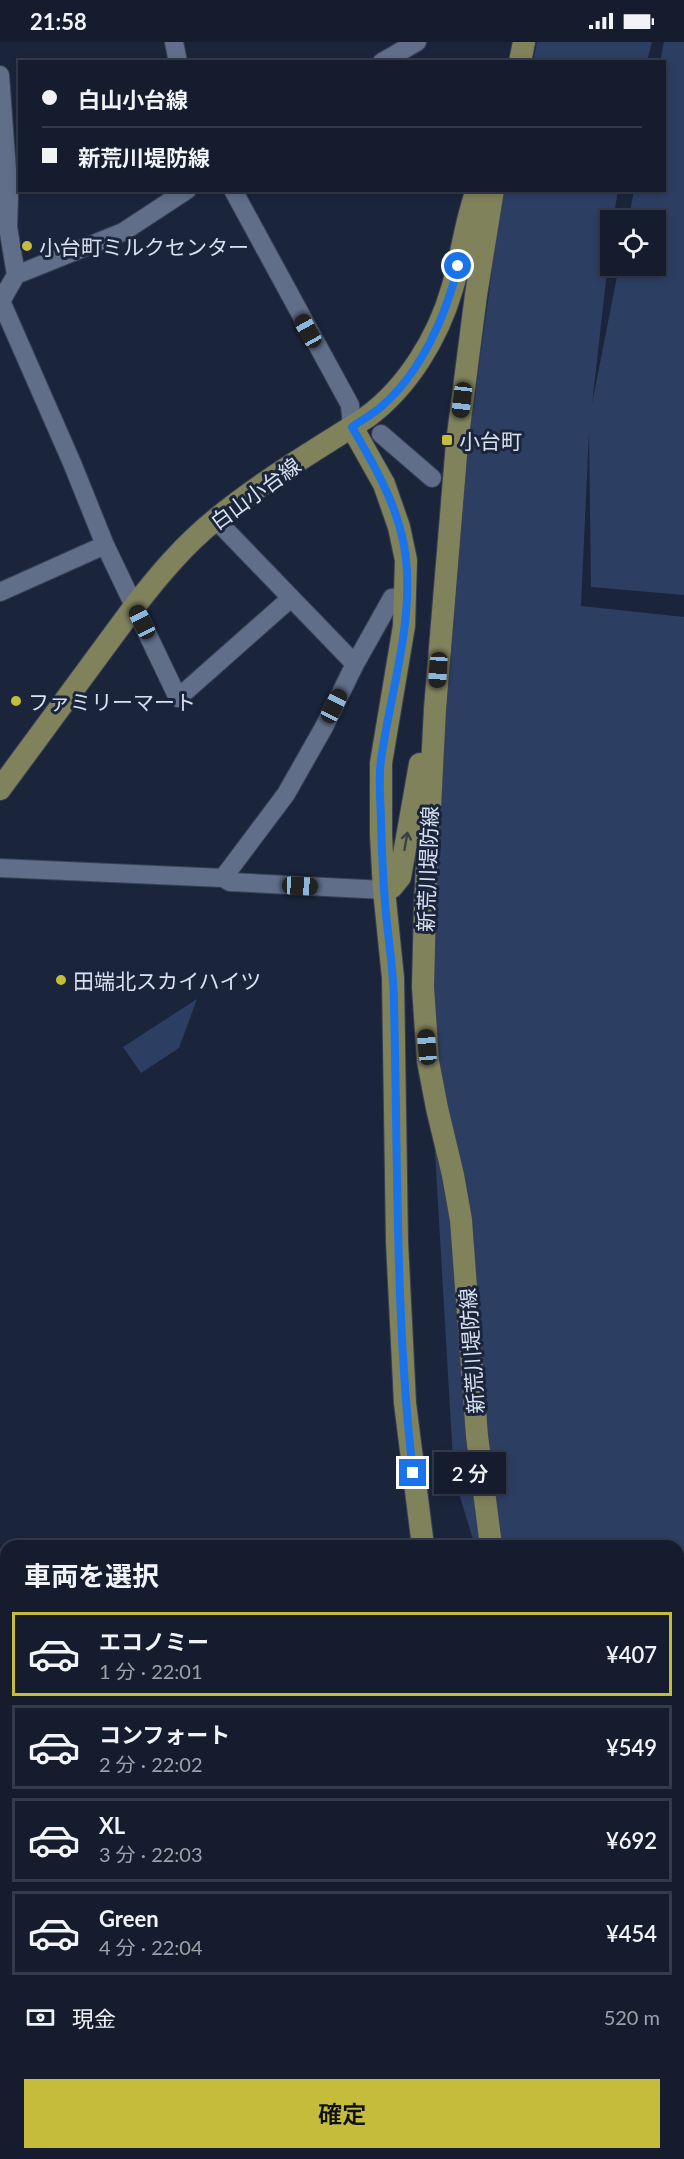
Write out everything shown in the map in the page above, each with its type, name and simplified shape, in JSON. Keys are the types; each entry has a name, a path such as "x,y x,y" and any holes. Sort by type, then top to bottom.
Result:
{"main road":[{"path":"520,60 524,42"},
{"name":"白山小台線","path":"0,789 134,607 188,544 252,492 382,406 396,391 431,339 452,289 476,192"},
{"name":"新荒川堤防線","path":"490,1540 477,1436 461,1220 432,1085 425,1023 425,905 435,709 458,432 493,192"},
{"name":"新荒川堤防線","path":"352,427 384,484 399,527 406,560 404,626 381,763 384,890 394,987 397,1242 405,1403 422,1540"},
{"path":"384,890 392,887 400,877 422,753 435,709"}],"street":[{"path":"174,42 178,60"},
{"path":"386,60 417,42"},
{"path":"0,75 9,197 8,227 16,275"},
{"path":"184,192 123,232 16,275 1,302 72,463 105,545 178,698 291,598"},
{"path":"234,192 350,405 352,427"},
{"path":"381,434 432,478"},
{"path":"374,466 400,451"},
{"path":"216,519 355,664"},
{"path":"0,592 105,545"},
{"path":"223,878 286,794 392,598 406,596"},
{"path":"0,868 223,878 230,882 384,890"}],"shaded area":[{"path":"537,42 652,42 647,60 533,60"},
{"path":"664,42 684,42 684,595 591,587 589,432 581,606 684,617 684,1540 473,1540 454,1477 432,1101 436,791 468,446 503,192 618,192 615,210 600,210 600,276 606,276 592,404 617,276 666,276 666,210 630,210 634,192 666,192 666,60 660,60"},
{"path":"197,999 179,1048 141,1073 123,1047"}],"place":[{"name":"小台町ミルクセンター","path":"27,246"},
{"name":"小台町","path":"447,440"},
{"name":"ファミリーマート","path":"16,701"},
{"name":"田端北スカイハイツ","path":"61,980"}],"route":[{"path":"413,1473 405,1403 397,1242 394,991 386,918 381,835 381,763 404,626 406,560 399,527 384,484 352,427 382,406 417,363 445,310 458,266"}]}
